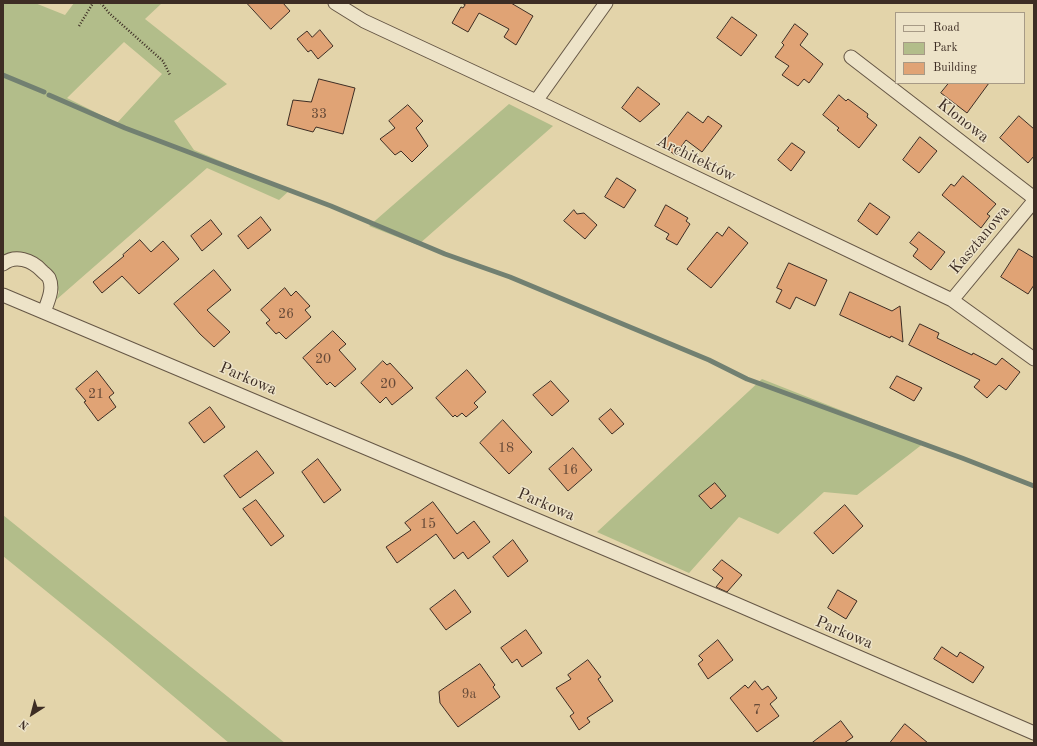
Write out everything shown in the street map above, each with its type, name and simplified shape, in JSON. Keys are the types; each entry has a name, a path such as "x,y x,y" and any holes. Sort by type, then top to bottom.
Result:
{"street":[{"name":"Architektów","path":"335,3 364,21 536,101 952,300 1034,359"},
{"path":"536,101 606,3"},
{"name":"Klonowa","path":"851,57 1034,200"},
{"name":"Kasztanowa","path":"952,300 1034,200"},
{"path":"3,264 8,260 29,261 49,278 51,293 44,312"},
{"name":"Parkowa","path":"3,295 707,592 1034,733"}],"path":[{"path":"80,26 93,3"},
{"path":"102,3 110,13 163,61 170,75"}],"green space":[{"path":"3,3 35,3 65,15 74,3 162,3 145,19 227,84 174,121 194,150 290,190 279,200 207,168 56,300 59,292 51,271 28,254 5,255 3,257","holes":["124,42 162,74 117,123 67,98"]},
{"path":"509,104 553,126 418,245 369,226"},
{"path":"762,379 924,443 857,495 824,492 778,534 739,517 689,573 597,532"},
{"path":"3,515 285,743 229,743 3,556"}],"building":[{"path":"247,3 283,3 290,11 271,29"},
{"path":"462,3 511,3 533,16 516,45 504,37 509,29 479,13 468,32 452,23 461,7 463,8 465,5"},
{"path":"732,17 757,35 741,56 717,38"},
{"path":"795,24 808,34 800,45 823,64 809,83 804,79 798,86 782,75 789,66 775,57 784,45 782,43"},
{"path":"320,30 333,46 318,59 311,50 308,52 297,39 307,31 312,37"},
{"path":"319,79 355,88 343,134 316,127 313,132 287,125 293,100 311,102"},
{"path":"948,84 988,84 967,113 941,93"},
{"path":"638,87 660,104 640,122 622,108"},
{"path":"839,95 846,101 848,99 868,114 867,117 877,125 859,148 837,130 839,128 823,115"},
{"path":"408,105 423,121 416,128 428,146 412,162 401,151 395,155 380,139 395,128 389,121"},
{"path":"688,112 703,123 708,116 722,126 702,152 686,140 675,155 662,145"},
{"path":"1019,116 1034,129 1034,156 1028,163 1000,138"},
{"path":"920,137 937,151 919,173 903,160"},
{"path":"792,143 805,152 791,171 778,160"},
{"path":"963,176 996,204 987,214 990,216 981,228 942,195 951,184 954,186"},
{"path":"617,178 636,190 624,208 605,197"},
{"path":"870,203 890,217 877,235 858,221"},
{"path":"666,205 688,218 686,221 690,224 677,245 666,239 669,234 655,226"},
{"path":"574,210 577,214 584,213 597,225 585,239 564,221"},
{"path":"261,217 271,230 248,249 238,236"},
{"path":"211,220 222,234 202,251 191,236"},
{"path":"729,227 748,243 711,288 687,269 717,232 722,236"},
{"path":"919,232 945,252 931,270 913,256 918,249 910,243"},
{"path":"140,240 151,252 163,241 179,259 139,294 122,276 102,293 93,282 124,256 123,255"},
{"path":"1019,249 1034,258 1034,285 1028,294 1001,277"},
{"path":"789,263 827,280 815,306 796,297 790,309 776,302 782,290 777,288"},
{"path":"214,270 231,290 207,310 230,332 214,347 200,334 174,304"},
{"path":"285,288 291,296 296,291 310,306 305,310 311,317 286,339 279,332 276,334 266,323 270,320 261,310"},
{"path":"850,292 892,311 900,306 903,342 891,336 890,338 840,315"},
{"path":"920,324 939,333 937,338 972,355 973,353 996,365 1002,358 1020,372 1006,390 999,385 987,398 974,387 980,380 909,345"},
{"path":"333,331 346,344 339,350 356,369 335,387 330,382 327,385 303,358"},
{"path":"383,361 387,365 390,363 413,388 392,405 386,397 380,403 361,383"},
{"path":"467,370 486,392 474,403 478,407 466,417 462,413 457,417 455,415 453,417 436,398"},
{"path":"97,371 114,393 109,397 116,407 98,421 84,402 86,401 76,389"},
{"path":"897,376 922,388 914,401 890,388"},
{"path":"551,381 569,401 552,416 533,395"},
{"path":"210,407 225,427 204,443 189,423"},
{"path":"611,409 624,424 612,434 599,419"},
{"path":"503,420 532,452 509,474 480,443"},
{"path":"573,448 592,470 568,491 549,469"},
{"path":"257,451 274,473 240,498 224,476"},
{"path":"318,459 341,490 324,503 302,472"},
{"path":"715,483 726,496 711,509 699,496"},
{"path":"256,500 284,536 271,546 243,509"},
{"path":"433,502 457,534 474,521 490,542 468,559 463,552 454,559 436,534 397,563 386,547 411,530 405,523"},
{"path":"845,505 863,526 833,554 814,533"},
{"path":"513,540 528,561 508,577 493,557"},
{"path":"722,560 742,575 727,592 716,587 723,578 713,570"},
{"path":"455,590 471,612 446,630 430,609"},
{"path":"838,590 857,601 846,619 828,608"},
{"path":"526,630 542,653 522,667 517,659 512,663 501,648"},
{"path":"718,640 733,660 708,679 698,664 703,660 699,656"},
{"path":"942,647 957,657 960,652 984,667 973,683 934,659"},
{"path":"588,660 601,677 598,679 613,701 587,718 590,722 579,730 570,716 574,713 556,688 571,679 568,675"},
{"path":"480,664 495,685 493,687 500,697 458,727 440,703 439,692"},
{"path":"755,681 762,690 768,686 777,698 770,704 779,716 757,732 730,698 745,685 748,688"},
{"path":"841,721 853,737 844,743 812,743"},
{"path":"905,724 928,743 890,743"}],"waterway":[{"path":"3,75 44,92"},
{"path":"49,95 125,128 331,206 445,254 510,277 709,360 747,379 1034,486"}]}
